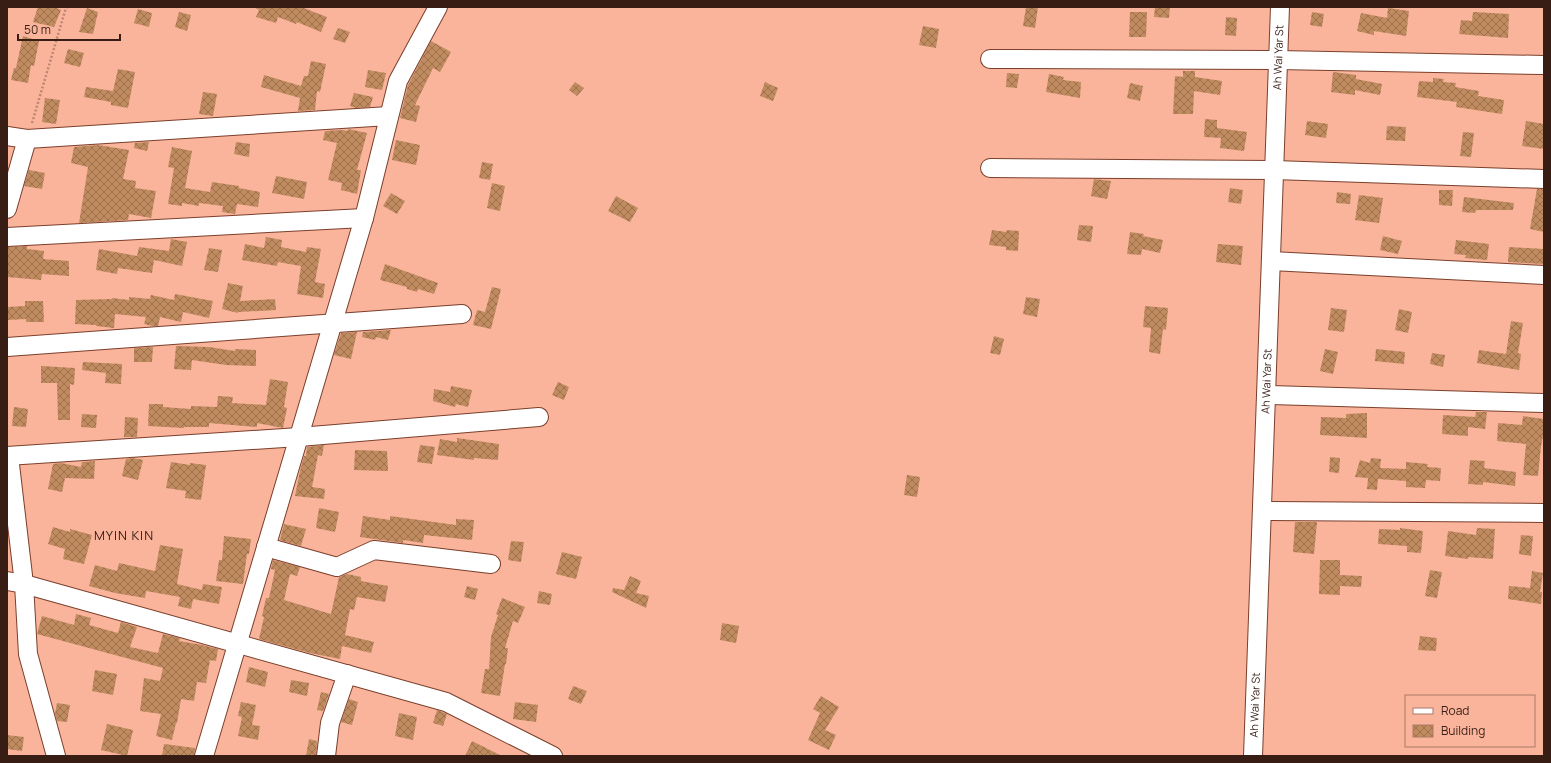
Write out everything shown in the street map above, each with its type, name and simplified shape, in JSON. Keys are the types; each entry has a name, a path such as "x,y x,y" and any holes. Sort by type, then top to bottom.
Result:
{"street":[{"path":"204,756 364,218 398,81 438,7"},
{"name":"Ah Wai Yar St","path":"1254,756 1280,7"},
{"path":"990,59 1278,60 1544,65"},
{"path":"7,136 28,139 389,116"},
{"path":"7,209 28,139"},
{"path":"990,168 1274,170 1544,179"},
{"path":"7,237 364,218"},
{"path":"1271,261 1544,276"},
{"path":"7,347 462,314"},
{"path":"1266,395 1544,403"},
{"path":"56,756 28,654 24,584 8,456 299,437 539,417"},
{"path":"1262,511 1544,513"},
{"path":"266,547 337,567 374,550 491,564"},
{"path":"7,580 446,702 553,756"},
{"path":"326,756 330,723 347,674"}],"path":[{"path":"28,139 67,7"}],"building":[{"path":"38,7 54,7 61,10 54,27 33,22"},
{"path":"254,7 301,7 327,17 321,32 297,22 296,24 278,17 276,23 256,17 259,10"},
{"path":"1026,7 1038,7 1035,28 1023,26"},
{"path":"1155,7 1170,7 1169,18 1154,17"},
{"path":"87,8 98,12 93,34 79,32"},
{"path":"1388,8 1409,11 1406,36 1374,31 1374,35 1357,31 1361,13 1387,18"},
{"path":"138,9 152,13 149,27 134,23"},
{"path":"179,12 191,15 187,31 175,27"},
{"path":"1130,12 1147,12 1146,37 1129,37"},
{"path":"1312,12 1324,14 1322,27 1310,25"},
{"path":"1473,12 1509,14 1508,38 1459,34 1461,20 1472,21"},
{"path":"1226,17 1237,18 1236,36 1225,35"},
{"path":"923,26 939,29 936,48 919,45"},
{"path":"338,28 350,32 345,43 333,39"},
{"path":"23,36 39,41 34,66 31,65 28,83 11,80 14,68 16,68"},
{"path":"431,41 451,52 440,72 433,68 415,105 420,106 416,122 400,118 408,85"},
{"path":"68,49 84,53 80,67 64,63"},
{"path":"311,61 326,64 320,92 317,91 315,110 298,111 300,98 261,87 264,75 301,86 304,76 308,76"},
{"path":"118,69 135,72 128,108 111,105 111,102 84,97 86,87 113,91"},
{"path":"368,70 386,73 382,90 365,87"},
{"path":"1183,71 1195,71 1195,77 1222,81 1220,95 1194,91 1193,114 1173,114 1175,76 1183,77"},
{"path":"1333,72 1356,75 1356,79 1382,84 1380,95 1355,90 1355,95 1331,92"},
{"path":"1007,73 1019,74 1017,88 1006,87"},
{"path":"1049,74 1064,77 1063,80 1081,82 1080,98 1046,92"},
{"path":"1433,78 1444,79 1443,82 1456,83 1455,87 1479,91 1478,96 1504,100 1502,114 1456,107 1457,102 1417,97 1419,81 1433,82"},
{"path":"575,82 584,88 577,96 569,90"},
{"path":"765,82 778,88 773,101 760,96"},
{"path":"1130,83 1143,86 1140,101 1127,98"},
{"path":"203,92 217,94 213,116 199,114"},
{"path":"354,93 373,97 370,107 356,108 350,106"},
{"path":"45,98 60,100 56,124 42,122"},
{"path":"1205,119 1217,120 1217,128 1247,132 1244,151 1220,148 1221,138 1204,137"},
{"path":"1307,121 1328,124 1326,138 1305,135"},
{"path":"1526,121 1544,124 1544,149 1522,146"},
{"path":"1387,126 1406,127 1405,141 1386,140"},
{"path":"348,129 367,133 357,170 361,170 357,194 341,190 342,183 328,180 337,143 323,140 325,131 348,131"},
{"path":"1463,132 1474,133 1471,157 1460,156"},
{"path":"396,140 420,145 416,165 392,160"},
{"path":"149,142 147,151 134,148 135,143"},
{"path":"236,142 250,144 249,157 234,154"},
{"path":"98,145 129,150 123,179 136,181 135,188 156,191 151,218 129,214 128,220 79,223 88,167 71,163 74,147"},
{"path":"172,147 192,151 185,188 210,192 212,182 239,186 239,188 260,192 258,207 237,204 235,214 222,212 223,206 199,203 199,206 182,203 182,206 168,204 174,168 168,167"},
{"path":"482,162 493,164 490,180 479,178"},
{"path":"29,170 45,173 42,189 24,186"},
{"path":"276,176 307,182 304,199 272,193"},
{"path":"1094,179 1111,181 1107,199 1091,196"},
{"path":"492,183 505,186 500,211 487,208"},
{"path":"1230,188 1243,190 1241,204 1228,202"},
{"path":"1537,189 1544,189 1544,232 1530,229"},
{"path":"1439,190 1453,190 1452,206 1439,205"},
{"path":"1337,192 1351,194 1350,204 1336,203"},
{"path":"391,193 405,201 397,214 383,206"},
{"path":"1359,195 1383,198 1379,223 1355,220"},
{"path":"616,196 638,208 630,222 608,211"},
{"path":"1464,197 1514,203 1513,210 1476,210 1475,213 1462,212"},
{"path":"1079,225 1093,226 1091,242 1077,240"},
{"path":"992,230 1006,232 1007,230 1019,231 1018,251 1006,250 1006,247 989,245"},
{"path":"1130,232 1144,234 1143,236 1163,240 1160,253 1142,249 1141,255 1127,254"},
{"path":"1383,236 1402,241 1398,254 1380,250"},
{"path":"266,237 282,240 281,247 306,252 307,247 321,249 315,282 325,284 323,298 297,294 301,266 278,262 277,266 242,260 245,244 264,248"},
{"path":"171,239 187,242 182,266 154,260 152,273 118,268 117,274 96,270 99,249 137,256 139,247 169,251"},
{"path":"1456,240 1489,244 1487,260 1465,258 1466,255 1454,254"},
{"path":"1218,244 1243,246 1241,265 1216,262"},
{"path":"27,246 27,249 44,251 43,259 69,261 69,276 42,274 41,280 7,277 7,247"},
{"path":"1509,247 1544,249 1544,264 1508,262"},
{"path":"209,248 222,250 218,272 204,270"},
{"path":"385,264 438,283 434,294 418,289 417,292 407,289 407,287 380,280"},
{"path":"228,283 243,286 240,301 275,299 276,310 238,313 222,309"},
{"path":"492,287 501,289 491,329 473,325 477,310 485,312"},
{"path":"175,294 213,301 209,318 183,312 181,322 160,317 158,326 153,326 144,324 146,317 115,314 114,328 75,324 76,300 112,298 129,300 129,297 150,299 151,295 174,300"},
{"path":"1026,297 1040,299 1037,317 1023,314"},
{"path":"25,301 43,301 44,322 26,322 26,319 7,320 7,307 25,306"},
{"path":"1145,306 1168,308 1166,330 1163,329 1160,354 1149,352 1151,328 1143,327"},
{"path":"1331,308 1347,310 1344,332 1328,330"},
{"path":"1399,309 1412,312 1408,333 1395,330"},
{"path":"1511,321 1523,323 1518,353 1521,354 1519,370 1477,363 1479,350 1506,354"},
{"path":"391,330 388,340 376,337 375,340 362,337 363,332"},
{"path":"357,332 351,359 334,355 341,333"},
{"path":"994,336 1004,339 1000,355 990,353"},
{"path":"176,346 209,347 235,351 235,349 256,350 256,366 226,365 192,360 191,370 174,369"},
{"path":"153,347 152,362 134,362 134,348"},
{"path":"1325,349 1338,352 1333,374 1320,371"},
{"path":"1376,349 1405,352 1404,364 1375,361"},
{"path":"1432,353 1445,355 1443,367 1430,364"},
{"path":"83,362 122,364 121,384 105,383 106,373 82,370"},
{"path":"41,366 75,368 74,385 70,384 70,420 58,420 57,383 41,383"},
{"path":"270,379 288,382 284,407 287,408 283,428 257,423 257,427 209,423 209,427 184,428 148,426 149,404 163,404 163,407 191,409 191,406 217,407 218,396 233,397 232,403 266,405"},
{"path":"558,382 569,387 564,400 552,395"},
{"path":"451,386 472,390 468,407 456,404 455,407 433,401 434,389 450,392"},
{"path":"14,407 28,409 26,427 12,426"},
{"path":"1476,412 1487,412 1485,429 1468,427 1468,436 1442,434 1443,415 1475,417"},
{"path":"1367,413 1367,438 1320,435 1321,417 1346,418 1346,414"},
{"path":"82,414 97,415 96,428 81,427"},
{"path":"1523,416 1544,419 1544,431 1538,476 1523,475 1526,444 1497,441 1498,423 1522,425"},
{"path":"125,417 138,418 137,437 124,437"},
{"path":"457,438 499,444 498,460 474,458 474,460 437,455 440,439 457,442"},
{"path":"324,445 322,456 318,455 312,487 325,489 324,499 295,496 307,447"},
{"path":"420,445 435,447 432,464 417,462"},
{"path":"355,450 387,451 388,471 354,470"},
{"path":"1330,457 1340,458 1339,473 1329,472"},
{"path":"133,458 143,460 138,480 122,476 126,459"},
{"path":"1371,458 1381,459 1380,468 1406,469 1406,462 1428,464 1427,467 1441,468 1440,481 1426,480 1425,488 1406,487 1406,481 1378,479 1377,490 1367,489 1368,478 1355,477 1360,460 1370,463"},
{"path":"1470,460 1485,461 1484,468 1516,472 1515,486 1483,482 1483,485 1468,484"},
{"path":"95,461 94,479 65,478 62,492 48,489 53,464 61,463 81,467 82,462"},
{"path":"171,462 190,465 190,463 206,465 201,500 185,498 186,491 166,488"},
{"path":"907,475 920,477 917,497 904,495"},
{"path":"319,508 339,512 335,532 316,528"},
{"path":"363,516 390,520 390,516 456,525 456,519 474,520 472,540 424,535 423,543 403,540 403,543 360,537"},
{"path":"1295,522 1317,522 1314,554 1293,552"},
{"path":"284,524 306,529 301,546 280,540"},
{"path":"53,527 70,532 70,529 92,535 84,564 63,559 65,549 48,544"},
{"path":"1400,528 1423,531 1421,553 1407,552 1407,546 1378,544 1379,529 1400,530"},
{"path":"1477,528 1495,529 1493,559 1468,557 1468,559 1445,556 1448,531 1476,535"},
{"path":"1521,535 1533,536 1531,556 1519,554"},
{"path":"224,536 251,539 249,554 247,554 243,584 216,581 219,560 222,560"},
{"path":"511,541 524,542 521,562 508,560"},
{"path":"160,545 183,549 177,584 202,590 203,584 222,587 219,604 193,599 191,609 178,606 180,597 146,591 145,598 115,593 89,586 95,565 117,571 119,563 155,571"},
{"path":"562,552 582,557 576,579 556,574"},
{"path":"273,560 300,567 297,576 290,574 284,600 331,614 339,577 347,574 361,577 361,581 388,586 385,602 357,597 354,610 350,609 345,635 374,642 371,653 342,646 340,659 310,653 259,639 264,617 262,616 266,598 269,598 275,570 271,569"},
{"path":"1320,560 1340,560 1340,575 1362,576 1361,587 1340,586 1340,595 1319,594"},
{"path":"1430,570 1442,572 1437,598 1425,596"},
{"path":"1532,571 1543,573 1540,592 1542,592 1541,604 1508,599 1509,586 1530,588"},
{"path":"630,576 641,581 636,593 649,596 646,608 612,592 613,588 624,590"},
{"path":"467,586 478,589 475,600 464,597"},
{"path":"539,591 552,594 550,605 537,603"},
{"path":"502,598 525,607 518,623 513,621 505,648 508,648 500,696 481,693 485,669 489,669 491,637 498,615 496,614"},
{"path":"76,614 91,618 89,625 118,633 121,622 137,627 130,647 158,653 163,634 180,638 179,641 218,649 216,661 210,660 206,683 197,682 194,701 181,699 177,723 172,740 156,736 161,714 140,711 144,678 160,681 163,668 37,634 42,616 74,625"},
{"path":"722,623 739,626 736,643 720,640"},
{"path":"1420,636 1437,638 1436,651 1418,650"},
{"path":"249,667 268,672 265,687 246,682"},
{"path":"95,670 117,674 113,695 92,691"},
{"path":"291,680 309,683 307,696 289,692"},
{"path":"573,686 587,691 581,704 568,699"},
{"path":"321,692 329,694 323,711 317,710"},
{"path":"821,696 839,707 825,730 836,735 829,750 808,740 820,713 813,709"},
{"path":"349,699 358,702 352,725 341,722"},
{"path":"241,702 256,705 252,725 260,726 258,740 238,736 242,717 238,716"},
{"path":"515,702 538,705 536,722 513,719"},
{"path":"57,703 70,705 67,722 57,721 55,714"},
{"path":"437,710 447,714 443,726 433,723"},
{"path":"399,713 417,717 413,740 395,736"},
{"path":"107,724 133,730 127,756 101,750"},
{"path":"7,735 24,737 22,751 7,749"},
{"path":"309,739 317,741 316,756 306,756"},
{"path":"472,741 502,756 465,756"},
{"path":"164,744 195,748 194,756 162,756"}],"district":[{"name":"MYIN KIN","path":"124,535"}]}
